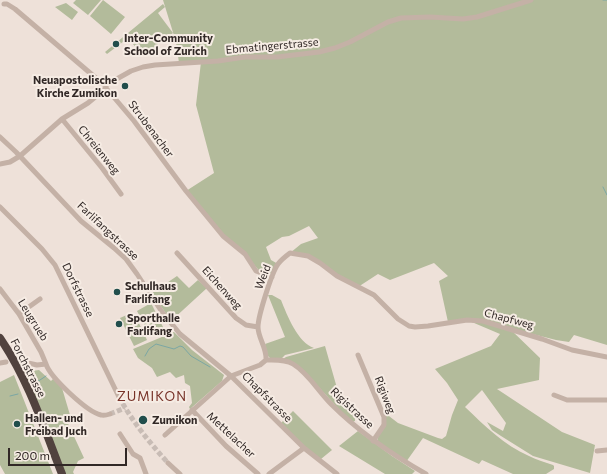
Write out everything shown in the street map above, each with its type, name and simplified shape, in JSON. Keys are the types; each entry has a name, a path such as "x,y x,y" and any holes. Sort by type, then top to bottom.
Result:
{"highway":[{"name":"Forchstrasse","path":"0,338 24,381 62,474"},
{"name":"Forchstrasse","path":"0,344 24,387 59,474"}],"street":[{"name":"Ebmatingerstrasse","path":"0,164 10,162 20,156 62,119 88,103 106,86 131,71 143,66 218,61 245,57 272,57 319,52 350,42 388,22 401,18 430,17 463,19 477,17 531,0"},
{"name":"Strubenacher","path":"2,3 15,9 106,86 134,121 186,192 222,236 245,254 256,271 272,277"},
{"name":"Chreienweg","path":"62,119 121,194"},
{"name":"Farlifangstrasse","path":"0,137 20,156 81,221 126,259 162,312 180,334 231,376"},
{"name":"Dorfstrasse","path":"0,207 42,249 55,265 119,396"},
{"name":"Eichenweg","path":"178,253 236,318 246,325 258,327"},
{"name":"Weid","path":"258,327 260,314 272,277 278,264 290,253 308,256 337,276 374,295 404,324"},
{"name":"Leugrueb","path":"0,289 19,314 41,352 50,373 62,384 70,395 94,412 101,415 110,414"},
{"path":"19,314 40,299"},
{"name":"Chapfweg","path":"404,324 415,327 467,320 483,321 572,350 607,357"},
{"path":"231,376 260,365 266,360 267,354 258,327"},
{"name":"Rigiweg","path":"358,354 384,416 384,425 373,441"},
{"name":"Rigistrasse","path":"266,360 281,359 292,363 302,371 330,402 358,429 396,457 426,474"},
{"path":"19,361 37,365 46,364"},
{"path":"0,363 6,362"},
{"name":"Chapfstrasse","path":"165,435 231,376 304,448 337,474"},
{"path":"554,394 567,400 607,400"},
{"name":"Mettelacher","path":"192,410 226,446 258,474"},
{"path":"120,434 133,454 140,458 146,474"},
{"path":"269,474 304,448"},
{"path":"597,451 607,450"},
{"path":"168,462 180,474"}],"green space":[{"path":"76,0 101,0 88,15 73,3"},
{"path":"103,0 125,17 111,34 90,16"},
{"path":"163,0 607,0 607,345 574,335 569,342 509,328 540,358 539,380 497,389 562,432 595,445 590,473 533,456 492,430 487,422 503,431 506,423 482,390 465,407 503,441 520,452 553,465 554,469 546,474 513,474 482,460 479,464 423,438 406,462 377,441 385,413 398,423 438,438 442,439 446,436 458,400 447,383 435,369 491,346 500,334 467,320 448,322 439,281 448,276 434,263 390,280 378,274 358,287 308,256 290,253 301,244 318,238 309,226 289,236 282,237 266,247 271,260 278,264 272,277 262,274 245,254 223,236 186,191 214,173 196,105 201,62 179,63 176,42"},
{"path":"66,3 78,12 72,20 55,7"},
{"path":"163,4 165,7 158,13 173,33 143,56 128,38 107,54 105,52"},
{"path":"177,276 189,288 198,280 207,288 171,321 152,293"},
{"path":"268,295 272,295 281,300 298,335 308,345 314,348 285,355 282,358 270,358 268,356 265,344 285,337"},
{"path":"151,303 164,329 150,336 137,311"},
{"path":"129,314 132,316 135,315 147,340 134,346 120,318"},
{"path":"174,332 192,350 224,375 222,381 190,409 189,407 192,403 190,386 185,383 184,375 176,378 170,372 157,377 152,368 138,358 133,349"},
{"path":"325,346 337,388 354,408 355,421 352,422 304,371 283,359"},
{"path":"18,363 24,364 25,372 39,370 51,381 53,379 62,388 70,415 65,417 84,458 78,461 73,472 74,474 65,474"},
{"name":"Hallen- und Freibad Juch","path":"14,375 53,474 5,474 0,465 0,382"},
{"path":"293,411 332,450 321,459 307,449 281,423"},
{"path":"358,431 415,471 412,474 385,474 339,446"}],"waterway":[{"path":"603,187 607,195"},
{"path":"145,356 149,349 156,344 174,349 180,346 183,347 191,356 210,367"},
{"path":"34,384 46,376"},
{"path":"10,396 18,394"}],"tunnel":[{"path":"119,397 141,431 168,463"},
{"path":"110,414 125,408"}],"place":[{"name":"Inter-Community School of Zurich","path":"116,44"},
{"name":"Neuapostolische Kirche Zumikon","path":"125,86"},
{"name":"Schulhaus Farlifang","path":"117,292"},
{"name":"Sporthalle Farlifang","path":"119,324"},
{"name":"Zumikon","path":"143,420"},
{"name":"Hallen- und Freibad Juch","path":"17,424"}],"district":[{"name":"ZUMIKON","path":"152,397"}]}
